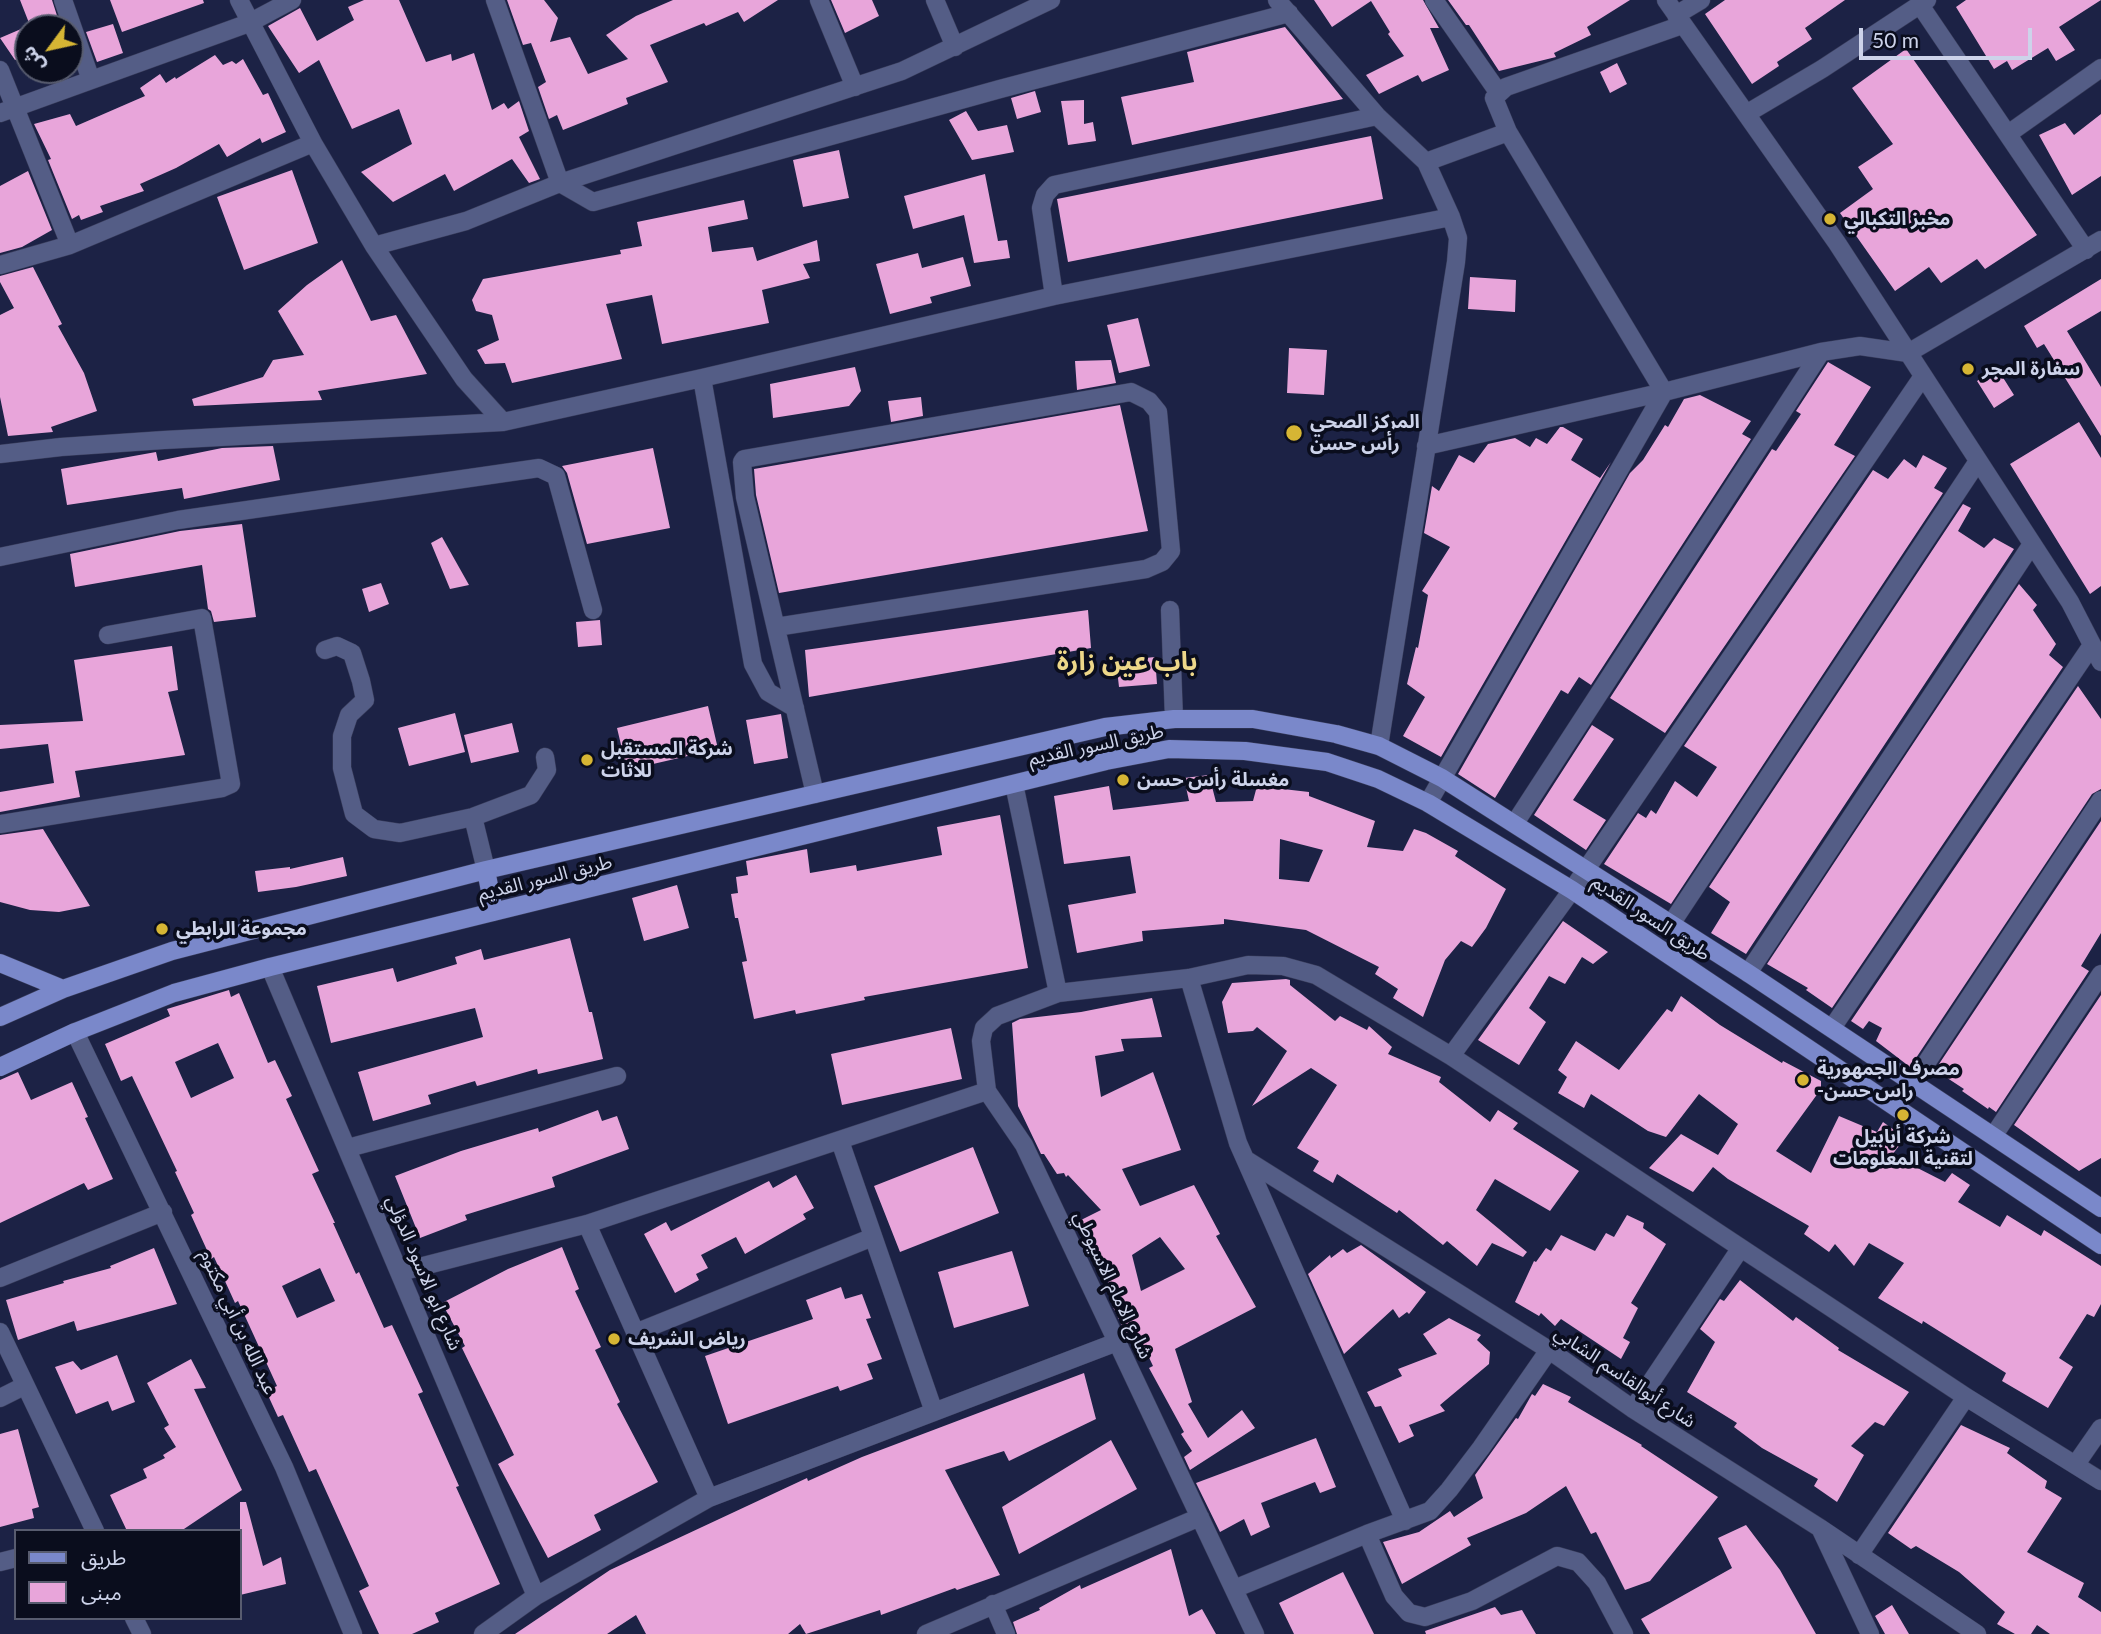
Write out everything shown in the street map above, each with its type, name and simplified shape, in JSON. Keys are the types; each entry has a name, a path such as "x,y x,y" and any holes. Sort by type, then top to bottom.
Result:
{"main road":[{"name":"طريق السور القديم","path":"0,1017 63,989 172,951 486,870 1105,727 1174,719 1253,719 1336,734 1379,747 1442,778 1516,823 2098,1202"},
{"path":"1327,762 1336,734"},
{"name":"طريق السور القديم","path":"0,1067 75,1032 174,993 271,967 1106,761 1169,749 1245,751 1327,762 1378,779 1428,803 1572,890 2101,1245"},
{"path":"486,870 494,912"},
{"path":"0,963 63,989"}],"street":[{"path":"63,0 91,80"},
{"path":"239,0 313,143 374,246 464,379 503,422"},
{"path":"7,111 249,23 292,0"},
{"path":"495,0 560,183 593,202 1000,89 1283,6 1377,116 1426,162 1458,239 1379,747"},
{"path":"819,0 855,87"},
{"path":"935,0 955,47"},
{"path":"374,246 466,221 560,183 902,71 1051,0"},
{"path":"1434,0 1499,92"},
{"path":"1664,392 1508,132 1494,98 1506,88 1700,0"},
{"path":"1426,446 1664,392 1821,352 1860,346 1908,353 2094,245 2008,134 1924,3 1746,114"},
{"path":"1675,13 1836,243 2070,602 2101,662"},
{"path":"2008,134 2101,68"},
{"path":"0,69 7,111 69,244"},
{"path":"1054,296 1041,208 1045,195 1054,185 1377,116"},
{"path":"1426,162 1508,132"},
{"path":"0,265 69,244 313,143"},
{"path":"0,454 151,441 503,422 1054,296 1451,217"},
{"path":"1516,823 1821,352"},
{"path":"1451,1056 1572,890 1923,376"},
{"path":"702,378 753,664 768,692 795,708"},
{"path":"776,627 1146,569 1162,562 1171,551 1158,412 1149,401 1131,392 744,459 745,497 815,793"},
{"path":"1428,803 1664,392"},
{"path":"1671,924 1978,461"},
{"path":"0,556 178,520 539,468 556,476 593,610"},
{"path":"1748,973 2032,544"},
{"path":"1170,610 1174,719"},
{"path":"0,824 222,788 230,784 202,618 108,635"},
{"path":"1832,1028 2092,645"},
{"path":"325,650 337,646 352,653 365,701 349,715 342,736 342,768 354,814 374,830 400,833 473,817 531,794 547,770 545,757"},
{"path":"1014,783 1058,993 1189,978 1248,965 1283,966 1316,975 1451,1056 1966,1397 2101,1481"},
{"path":"1913,1083 2101,800"},
{"path":"473,817 486,870"},
{"name":"شارع ابو الاسود الدؤلي","path":"271,967 536,1596"},
{"path":"1994,1135 2101,974"},
{"path":"1189,978 1238,1143 1405,1521"},
{"name":"شارع الامام الاسيوطي","path":"1058,993 997,1016 984,1028 981,1041 987,1091 1024,1145 1255,1634"},
{"name":"عبد الله بن أبي مكتوم","path":"75,1032 284,1467 353,1634"},
{"path":"348,1149 617,1076"},
{"path":"400,1272 587,1224 987,1091"},
{"path":"840,1140 934,1412"},
{"name":"شارع أبوالقاسم الشابي","path":"1245,1159 1549,1350 1633,1409 1819,1528 1964,1631"},
{"path":"0,1278 163,1212"},
{"path":"587,1224 709,1498"},
{"path":"635,1333 873,1237"},
{"path":"1633,1409 1740,1249"},
{"path":"0,1332 94,1529"},
{"path":"483,1634 536,1596 709,1498 1117,1342"},
{"path":"1234,1589 1430,1511 1481,1448 1549,1350"},
{"path":"0,1398 24,1386"},
{"path":"1858,1555 1966,1397"},
{"path":"2076,1464 2101,1428"},
{"path":"926,1634 1200,1517"},
{"path":"1819,1528 1870,1634"},
{"path":"1367,1534 1394,1596 1409,1613 1425,1617 1472,1601 1557,1556 1578,1562 1597,1583 1624,1634"},
{"path":"993,1604 1006,1634"}],"building":[{"path":"20,0 52,0 56,14 26,14"},
{"path":"110,0 203,0 204,3 122,32"},
{"path":"364,0 399,0 426,62 451,54 452,61 474,53 492,110 504,103 508,109 519,101 529,131 519,137 540,179 529,183 512,159 454,191 445,174 393,202 361,172 412,144 399,109 352,129 319,60 299,73 268,26 300,8 317,41 354,20 348,7"},
{"path":"507,0 544,0 558,18 550,42 570,37 588,74 628,59 606,35 636,16 673,0 778,0 744,22 738,12 650,45 668,82 626,98 628,104 563,130 557,115 549,119 538,87 546,82 531,43 523,45"},
{"path":"831,0 872,0 879,16 845,33"},
{"path":"1314,0 1423,0 1439,28 1430,28 1449,70 1422,82 1418,75 1379,94 1366,75 1404,56 1388,34 1390,32 1371,1 1332,27"},
{"path":"1448,0 1630,0 1587,27 1591,35 1554,53 1556,57 1499,71 1469,25 1466,25"},
{"path":"1725,0 1845,0 1805,28 1812,39 1777,62 1779,66 1752,84 1705,14"},
{"path":"1966,0 2101,0 2059,27 2075,50 2056,61 2048,48 2012,70 2007,61 1994,69 1956,7"},
{"path":"113,24 123,53 97,62 86,32"},
{"path":"1285,27 1343,99 1132,145 1121,97 1194,82 1187,52"},
{"path":"14,32 14,59 0,38"},
{"path":"1906,49 2037,235 1985,269 1977,259 1941,283 1929,267 1895,291 1840,213 1873,189 1858,167 1893,144 1852,88"},
{"path":"215,55 223,65 232,61 236,64 243,59 263,95 268,93 286,132 262,143 260,138 227,157 219,144 140,184 144,191 100,206 103,212 81,220 79,215 72,219 48,160 51,159 34,124 70,114 76,126 145,96 140,88 160,74 166,83"},
{"path":"1617,63 1627,84 1610,93 1600,72"},
{"path":"1035,91 1041,112 1017,119 1011,98"},
{"path":"1084,100 1084,124 1093,122 1096,141 1068,145 1061,101"},
{"path":"966,111 978,131 1007,125 1014,152 972,160 949,120"},
{"path":"2101,114 2101,176 2072,195 2039,135 2065,123 2074,135"},
{"path":"1371,136 1383,199 1068,262 1057,199"},
{"path":"839,150 849,198 803,207 793,160"},
{"path":"292,170 318,243 244,270 217,197"},
{"path":"28,171 52,230 22,247 0,253 0,186"},
{"path":"985,174 998,241 1007,240 1010,258 974,263 964,215 913,229 904,196"},
{"path":"744,200 748,219 708,227 712,252 753,247 757,261 817,240 820,261 803,264 810,278 762,290 769,323 662,344 652,295 606,304 622,359 512,383 505,363 485,364 477,350 499,340 492,315 476,311 472,300 483,279 621,254 620,250 642,246 637,222"},
{"path":"918,253 922,268 963,257 971,286 930,297 932,303 890,314 876,264"},
{"path":"342,260 371,321 396,315 427,374 318,391 322,400 194,406 192,399 263,377 273,360 304,355 278,311 307,285"},
{"path":"33,267 62,324 58,326 84,373 97,411 51,427 53,432 8,436 0,397 0,315 14,308 0,282 0,276"},
{"path":"1470,277 1516,280 1515,312 1468,309"},
{"path":"2101,279 2101,311 2067,331 2101,387 2101,436 2044,344 2037,348 2024,326"},
{"path":"1138,318 1150,366 1119,373 1107,325"},
{"path":"1289,348 1327,350 1324,395 1287,393"},
{"path":"1111,360 1116,383 1077,390 1075,361"},
{"path":"1828,362 1871,387 1834,445 1855,456 1665,733 1610,698 1772,449 1776,451 1801,414 1796,411"},
{"path":"855,367 861,391 849,406 773,418 770,384"},
{"path":"1997,368 2014,395 1994,408 1977,381"},
{"path":"1700,395 1751,421 1742,434 1751,439 1591,685 1579,677 1568,694 1561,690 1495,798 1458,774 1630,473 1643,460 1665,425 1668,427 1684,399"},
{"path":"921,397 923,416 891,422 888,401"},
{"path":"1120,405 1148,531 779,593 756,495 754,469"},
{"path":"2079,422 2101,458 2101,586 2090,594 2010,464"},
{"path":"1560,427 1583,439 1571,460 1600,478 1611,462 1441,757 1403,736 1425,697 1407,684 1416,647 1418,648 1428,595 1422,591 1450,547 1424,533 1432,486 1439,491 1459,455 1474,463 1488,444 1515,438 1530,447 1536,438 1547,444"},
{"path":"273,446 280,480 184,499 182,488 67,505 61,469 156,452 158,461 222,448"},
{"path":"653,448 670,528 587,544 567,473 562,466"},
{"path":"1923,455 1947,468 1934,488 1943,493 1671,904 1604,864 1638,813 1646,818 1651,810 1656,814 1675,781 1697,797 1717,767 1684,746 1873,470 1888,479 1904,459 1916,468"},
{"path":"1963,504 1971,508 1958,531 1984,548 1994,538 2014,549 1746,954 1711,933 1730,902 1709,887"},
{"path":"242,524 256,617 214,622 208,609 202,565 75,587 70,554 180,531"},
{"path":"442,537 469,585 450,589 431,543"},
{"path":"381,583 389,604 369,612 362,589"},
{"path":"2019,584 2037,605 2033,610 2056,644 2049,655 2063,667 1832,1008 1806,990 1808,988 1767,964"},
{"path":"1088,610 1091,648 809,697 805,650"},
{"path":"600,620 602,645 578,647 576,622"},
{"path":"172,646 178,690 168,692 185,755 75,771 80,797 0,812 0,792 54,783 48,744 0,749 0,725 83,721 74,660"},
{"path":"1155,657 1157,684 1119,687 1116,661"},
{"path":"2078,686 2101,719 2101,789 2092,794 1910,1067 1876,1041 1882,1028 1869,1021 1863,1029 1851,1021"},
{"path":"708,706 718,749 627,770 617,728"},
{"path":"455,713 465,752 409,766 398,728"},
{"path":"781,714 788,758 754,764 746,720"},
{"path":"512,723 519,752 471,763 464,735"},
{"path":"1592,725 1614,739 1573,800 1606,820 1586,850 1534,815"},
{"path":"1209,775 1216,802 1253,801 1257,786 1309,792 1309,796 1375,821 1367,847 1403,851 1414,829 1458,851 1455,856 1506,889 1486,928 1472,947 1461,941 1445,960 1423,1017 1393,998 1398,989 1375,974 1379,967 1306,930 1224,919 1224,924 1142,931 1143,941 1077,953 1068,905 1136,893 1130,856 1064,864 1054,796 1109,786 1113,810 1189,801 1184,778","holes":["1280,839 1323,850 1309,882 1279,879"]},
{"path":"1000,815 1028,968 864,997 865,1000 796,1014 795,1010 754,1019 742,962 747,961 731,894 738,893 736,877 748,875 746,861 807,849 810,873 856,865 857,871 942,855 937,827"},
{"path":"2101,821 2101,933 2081,966 2089,971 1996,1112 1989,1107 1988,1109 1935,1070"},
{"path":"43,829 90,906 59,912 30,910 0,902 0,835"},
{"path":"343,857 347,876 258,892 255,871 290,869"},
{"path":"677,885 689,928 644,941 632,898"},
{"path":"1563,921 1608,952 1593,964 1582,957 1565,984 1549,976 1529,1008 1546,1022 1519,1065 1478,1040"},
{"path":"570,938 603,1059 538,1074 537,1069 477,1086 475,1081 428,1095 431,1104 373,1121 358,1072 483,1037 475,1008 331,1043 317,986 393,968 397,982 457,964 455,957 481,949 484,960"},
{"path":"1286,979 1335,1021 1340,1016 1367,1030 1369,1026 1392,1047 1388,1054 1441,1077 1439,1082 1490,1122 1498,1110 1518,1123 1513,1129 1579,1171 1550,1211 1495,1179 1476,1210 1527,1252 1523,1257 1492,1243 1477,1266 1447,1241 1443,1245 1399,1210 1397,1213 1337,1174 1333,1183 1313,1171 1319,1161 1297,1148 1337,1085 1311,1068 1252,1106 1287,1051 1257,1027 1253,1031 1228,1033 1222,1002 1232,983"},
{"path":"229,990 231,997 239,993 268,1063 275,1060 292,1096 286,1099 319,1171 312,1174 356,1274 359,1272 384,1328 392,1325 423,1392 418,1394 500,1584 435,1613 439,1622 412,1634 379,1634 359,1591 369,1586 316,1469 309,1472 283,1415 278,1417 266,1391 277,1386 238,1301 235,1303 214,1257 211,1259 191,1215 194,1213 175,1172 177,1171 132,1076 121,1081 105,1044 170,1016 167,1009","holes":["218,1043 234,1078 191,1098 175,1062","320,1268 335,1301 297,1318 282,1286"]},
{"path":"2101,995 2101,1158 2079,1171 2014,1125"},
{"path":"1681,996 1720,1025 1782,1063 1783,1061 1821,1081 1821,1089 1776,1151 1811,1173 1839,1116 1877,1132 1883,1122 1905,1138 1892,1155 1945,1182 1952,1173 1970,1185 1958,1202 2000,1227 2007,1215 2041,1236 2044,1230 2101,1266 2101,1304 2094,1317 2087,1314 2059,1358 2073,1367 2048,1408 2002,1381 2006,1373 1923,1321 1922,1324 1878,1298 1904,1263 1869,1243 1854,1266 1835,1244 1829,1252 1804,1234 1809,1226 1728,1179 1713,1167 1693,1192 1649,1168 1681,1134 1718,1155 1738,1124 1699,1094 1666,1137 1648,1131 1591,1094 1584,1108 1558,1093 1567,1077 1558,1070 1576,1041 1619,1070 1667,1009 1672,1012"},
{"path":"1152,998 1162,1037 1121,1039 1124,1051 1095,1056 1101,1097 1153,1072 1181,1150 1122,1169 1140,1206 1194,1185 1220,1234 1216,1236 1256,1307 1175,1349 1192,1402 1188,1404 1208,1438 1242,1410 1255,1428 1190,1470 1184,1457 1192,1451 1181,1434 1184,1432 1149,1368 1153,1366 1137,1332 1126,1334 1112,1305 1119,1302 1091,1252 1094,1252 1081,1220 1101,1210 1068,1175 1066,1177 1064,1173 1057,1174 1044,1154 1041,1154 1018,1106 1012,1023 1020,1019 1081,1012","holes":["1160,1237 1185,1269 1141,1291 1132,1255"]},
{"path":"951,1028 962,1079 842,1105 831,1054"},
{"path":"18,1072 31,1100 72,1082 113,1179 88,1190 84,1183 0,1223 0,1080"},
{"path":"598,1110 602,1121 617,1116 629,1149 552,1177 555,1187 465,1215 467,1220 420,1238 395,1176 461,1151 538,1128 539,1132"},
{"path":"973,1147 999,1213 900,1252 874,1186"},
{"path":"796,1175 814,1208 803,1214 806,1219 745,1254 736,1237 701,1255 708,1268 696,1274 699,1280 675,1293 644,1234 666,1222 671,1231 769,1181 773,1188"},
{"path":"1627,1215 1644,1223 1643,1228 1666,1244 1631,1303 1638,1308 1623,1338 1630,1342 1621,1359 1561,1319 1555,1326 1541,1313 1539,1316 1515,1302 1534,1261 1536,1262 1546,1248 1551,1251 1561,1235 1595,1251 1606,1233 1614,1237"},
{"path":"1361,1245 1426,1292 1409,1314 1407,1312 1399,1318 1393,1309 1344,1354 1308,1274 1330,1255 1331,1258 1343,1249 1347,1253"},
{"path":"562,1247 579,1289 575,1291 601,1347 595,1350 620,1402 617,1404 658,1482 594,1515 601,1530 548,1558 498,1464 514,1455 462,1348 465,1346 442,1303 508,1269"},
{"path":"154,1248 177,1304 77,1331 74,1321 18,1340 6,1300 111,1268 110,1266"},
{"path":"1012,1251 1029,1306 954,1328 938,1272"},
{"path":"1740,1280 1793,1321 1796,1317 1839,1348 1838,1350 1909,1392 1884,1426 1875,1422 1851,1446 1864,1455 1837,1502 1814,1486 1818,1479 1762,1448 1734,1427 1737,1423 1687,1392 1715,1342 1700,1329 1720,1299 1724,1301"},
{"path":"841,1287 845,1299 862,1294 871,1318 866,1319 882,1359 867,1364 873,1379 840,1391 838,1386 728,1424 705,1356 813,1319 806,1300"},
{"path":"1449,1318 1481,1335 1477,1340 1490,1352 1489,1364 1440,1405 1445,1411 1409,1425 1414,1436 1399,1443 1381,1406 1375,1407 1367,1392 1402,1376 1398,1369 1437,1354 1423,1334"},
{"path":"117,1355 135,1402 112,1411 108,1401 76,1414 55,1367 73,1361 81,1370"},
{"path":"191,1359 206,1388 194,1389 242,1490 184,1529 126,1529 110,1495 147,1478 143,1469 165,1458 163,1455 176,1447 164,1428 169,1425 147,1383"},
{"path":"1084,1373 1096,1419 1009,1461 1004,1451 945,1470 1000,1575 881,1615 880,1610 806,1634 800,1624 788,1634 646,1634 636,1615 607,1634 515,1634 610,1570 807,1478 808,1481 862,1457"},
{"path":"1543,1384 1571,1397 1568,1402 1642,1445 1718,1497 1650,1581 1625,1590 1596,1532 1591,1534 1566,1486 1526,1513 1467,1538 1471,1545 1402,1584 1383,1542 1419,1532 1450,1511 1454,1517 1483,1498 1475,1475 1516,1418 1518,1419 1532,1394 1535,1396"},
{"path":"1961,1425 2010,1448 2007,1453 2047,1481 2045,1488 2062,1498 2027,1552 2084,1583 2078,1597 2101,1612 2101,1634 2050,1634 2037,1625 2031,1634 2015,1634 1997,1624 2005,1612 1959,1572 1916,1546 1911,1549 1888,1533"},
{"path":"18,1429 39,1507 32,1509 34,1518 0,1527 0,1434"},
{"path":"1316,1438 1336,1487 1320,1493 1315,1482 1261,1503 1270,1527 1251,1536 1244,1519 1220,1532 1196,1483"},
{"path":"1111,1440 1137,1489 1019,1554 1002,1507"},
{"path":"240,1502 246,1502 263,1566 281,1557 286,1584 242,1595"},
{"path":"1746,1525 1780,1570 1816,1634 1650,1634 1641,1619 1732,1568 1718,1538"},
{"path":"1171,1549 1189,1616 1202,1609 1216,1634 1017,1634 1013,1622 1040,1610 1039,1608 1080,1585 1081,1589"},
{"path":"1343,1572 1374,1634 1294,1634 1279,1603"},
{"path":"1892,1605 1909,1634 1885,1634 1875,1616"},
{"path":"1495,1607 1501,1615 1522,1610 1536,1634 1426,1634 1425,1631"}],"place":[{"name":"مخبز التكبالي","path":"1830,219"},
{"name":"سفارة المجر","path":"1968,369"},
{"name":"المركز الصحي رأس حسن","path":"1294,433"},
{"name":"شركة المستقبل للاثات","path":"587,760"},
{"name":"مغسلة رأس حسن","path":"1123,780"},
{"name":"مجموعة الرابطي","path":"162,929"},
{"name":"مصرف الجمهورية -راس حسن","path":"1803,1080"},
{"name":"شركة أبابيل لتقنية المعلومات","path":"1903,1115"},
{"name":"رياض الشريف","path":"614,1339"}],"district":[{"name":"باب عين زارة","path":"1127,662"}]}
